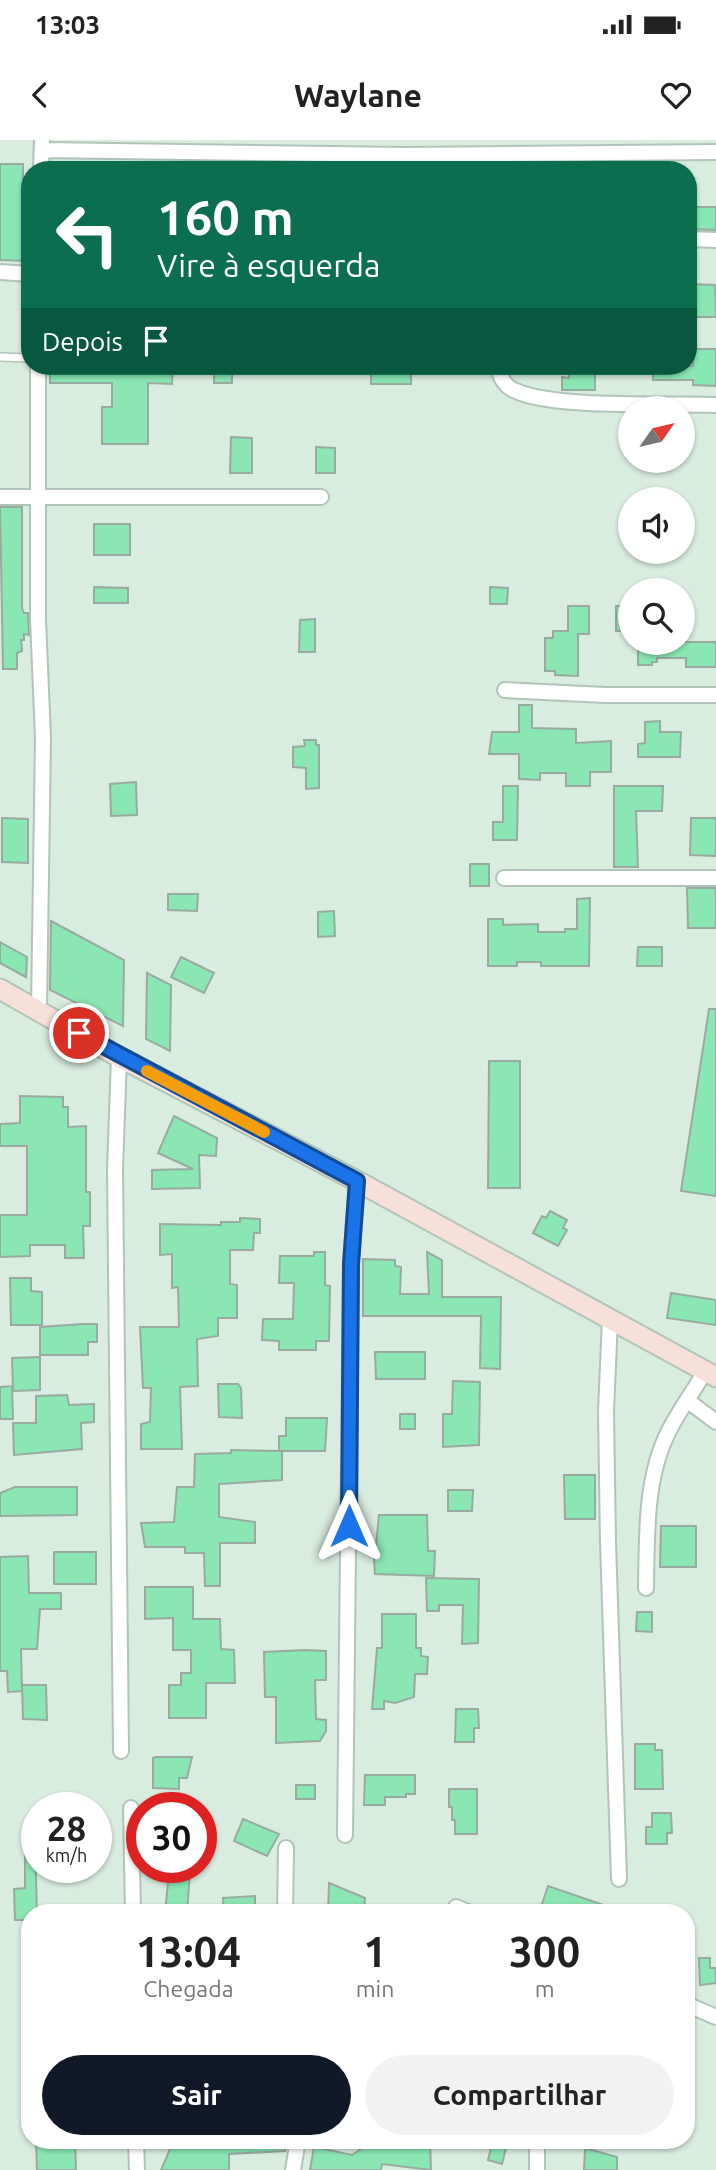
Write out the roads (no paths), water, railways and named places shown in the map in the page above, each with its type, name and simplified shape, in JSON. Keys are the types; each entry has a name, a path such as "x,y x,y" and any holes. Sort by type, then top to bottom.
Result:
{"street":[{"path":"42,145 492,149 631,147 716,152"},
{"path":"697,239 716,240"},
{"path":"0,272 21,273"},
{"path":"37,375 38,619 43,738 39,1010"},
{"path":"502,375 504,383 516,391 556,400 716,404"},
{"path":"0,497 321,497"},
{"path":"505,690 605,695 716,695"},
{"path":"504,878 716,878"},
{"path":"0,989 119,1057 357,1181 711,1374 672,1424 659,1455 647,1537 646,1588"},
{"path":"119,1057 115,1169 121,1751"},
{"path":"345,1835 351,1264 357,1181"},
{"path":"610,1319 606,1411 608,1542 619,1879"},
{"path":"688,1401 716,1422"},
{"path":"285,1904 286,1848"},
{"path":"132,1883 133,1904"},
{"path":"695,2008 716,2018"},
{"path":"136,2149 137,2170"},
{"path":"293,2170 296,2149"},
{"path":"537,2149 537,2170"}],"lane":[{"path":"0,358 21,359"}]}
